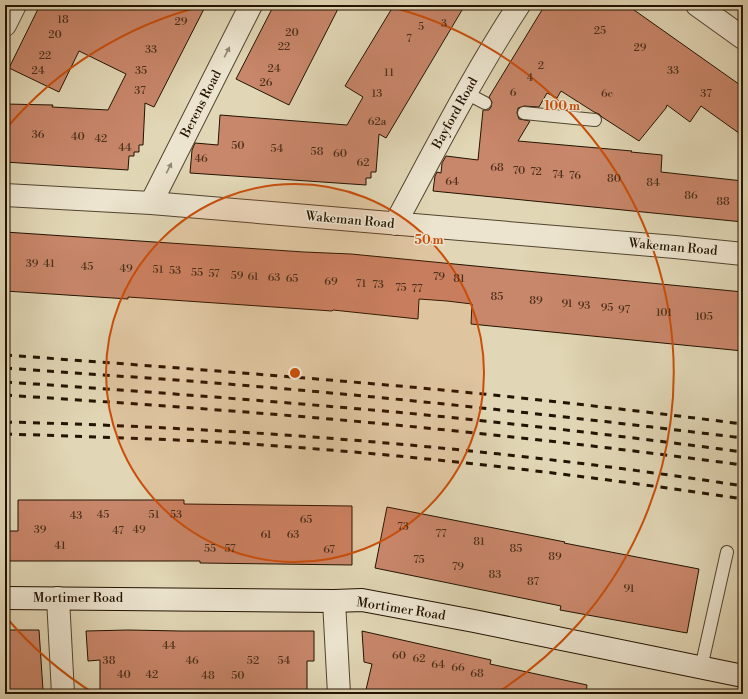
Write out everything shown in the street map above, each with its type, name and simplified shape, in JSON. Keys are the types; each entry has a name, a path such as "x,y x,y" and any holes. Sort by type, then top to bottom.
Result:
{"street":[{"path":"5,26 15,5"},
{"name":"Berens Road","path":"151,203 251,5"},
{"name":"Bayford Road","path":"395,224 501,31 519,5"},
{"path":"697,5 743,38"},
{"name":"Wakeman Road","path":"5,195 151,203 743,254"},
{"name":"Mortimer Road","path":"5,598 362,600 474,621 743,676"},
{"path":"58,598 63,694"},
{"path":"334,601 339,694"}],"lane":[{"path":"466,93 485,103"},
{"path":"524,113 595,120"},
{"path":"701,668 727,552"}],"building":[{"path":"40,5 206,5 154,107 145,103 143,145 139,145 139,152 134,152 134,156 129,156 128,170 5,162 5,104 53,105 52,107 108,110 126,74 79,51 59,92 9,68"},
{"path":"274,5 340,5 289,105 236,79"},
{"path":"394,5 465,5 386,138 379,134 376,172 371,172 371,178 366,178 366,185 190,173 192,150 195,143 218,145 220,115 347,125 363,97 345,86"},
{"path":"545,5 627,5 743,87 743,136 701,106 690,122 667,105 639,141 561,91 557,98 547,93 539,107 524,106 518,108 517,113 519,119 530,121 518,141 662,155 661,172 743,181 743,222 433,191 435,176 437,172 441,173 442,163 446,156 478,160 483,110 489,110 491,107 492,102 489,97"},
{"path":"5,232 351,254 743,292 743,351 471,324 472,304 447,301 419,299 418,319 333,310 5,291"},
{"path":"18,500 184,500 184,504 352,506 352,565 200,563 200,561 5,561 5,531 18,531"},
{"path":"387,507 699,569 687,633 560,610 561,606 375,568"},
{"path":"5,630 39,630 43,690 5,690"},
{"path":"86,631 314,631 314,661 307,661 307,691 100,690 100,660 88,661"},
{"path":"362,631 491,660 490,664 587,685 586,694 365,694 372,664 364,662"}],"railway":[{"path":"5,355 258,374 452,391 743,424"},
{"path":"5,368 202,382 405,400 743,438"},
{"path":"5,382 206,396 406,413 575,431 743,452"},
{"path":"5,395 356,421 575,444 743,465"},
{"path":"5,422 190,429 375,442 559,461 743,486"},
{"path":"5,434 199,441 335,450 540,471 743,499"}]}
